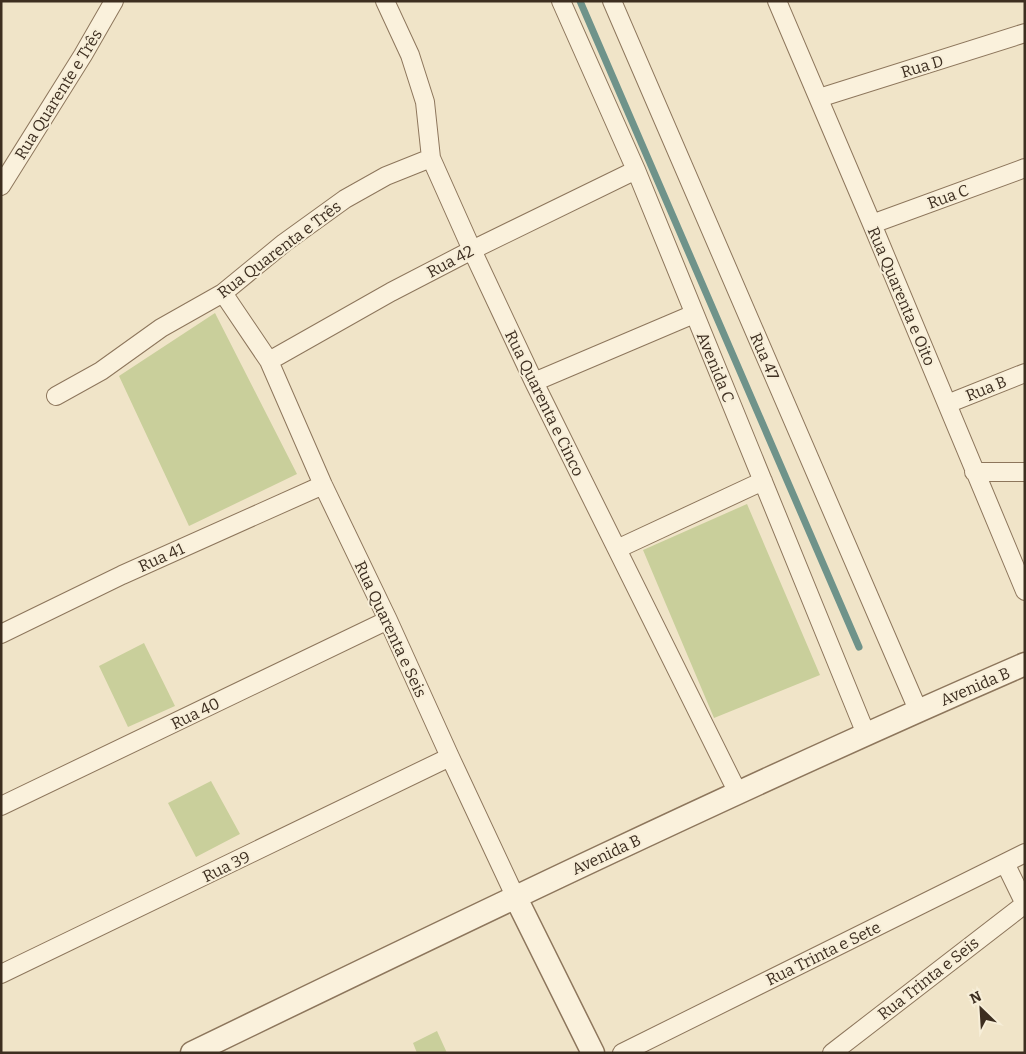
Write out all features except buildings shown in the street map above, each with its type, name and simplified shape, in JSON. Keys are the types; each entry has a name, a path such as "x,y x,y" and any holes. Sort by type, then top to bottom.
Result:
{"street":[{"name":"Rua Quarente e Três","path":"1,186 114,1"},
{"name":"Rua Quarenta e Cinco","path":"385,1 410,55 425,102 431,158 472,250 534,382 738,793"},
{"name":"Avenida C","path":"561,1 636,170 866,734"},
{"name":"Rua 47","path":"612,1 918,710"},
{"name":"Rua Quarenta e Oito","path":"777,1 1025,591"},
{"name":"Rua D","path":"819,98 1025,33"},
{"name":"Rua Quarenta e Três","path":"56,396 102,371 161,328 223,293 284,243 345,200 386,176 431,158"},
{"name":"Rua C","path":"872,224 1025,168"},
{"name":"Rua 42","path":"269,362 391,292 636,170"},
{"name":"Rua Quarenta e Seis","path":"223,293 269,362 323,485 388,620 515,896"},
{"path":"534,382 694,314"},
{"name":"Rua B","path":"947,404 1025,373"},
{"path":"974,472 1025,472"},
{"path":"617,549 763,481"},
{"name":"Rua 41","path":"1,634 122,575 323,485"},
{"name":"Rua 40","path":"1,806 388,620"},
{"name":"Avenida B","path":"192,1053 515,896 918,710 1025,664"},
{"name":"Rua 39","path":"1,974 450,758"},
{"name":"Rua Trinta e Sete","path":"622,1053 1025,853"},
{"path":"1006,863 1025,904"},
{"path":"515,896 593,1053"},
{"name":"Rua Trinta e Seis","path":"832,1053 1025,904"}],"green space":[{"path":"215,313 297,474 189,526 119,376"},
{"path":"747,504 820,675 714,718 643,550"},
{"path":"144,643 175,706 128,727 99,666"},
{"path":"211,781 240,834 196,857 168,803"},
{"path":"437,1031 447,1053 417,1053 413,1043"}],"waterway":[{"path":"580,1 859,647"}]}
